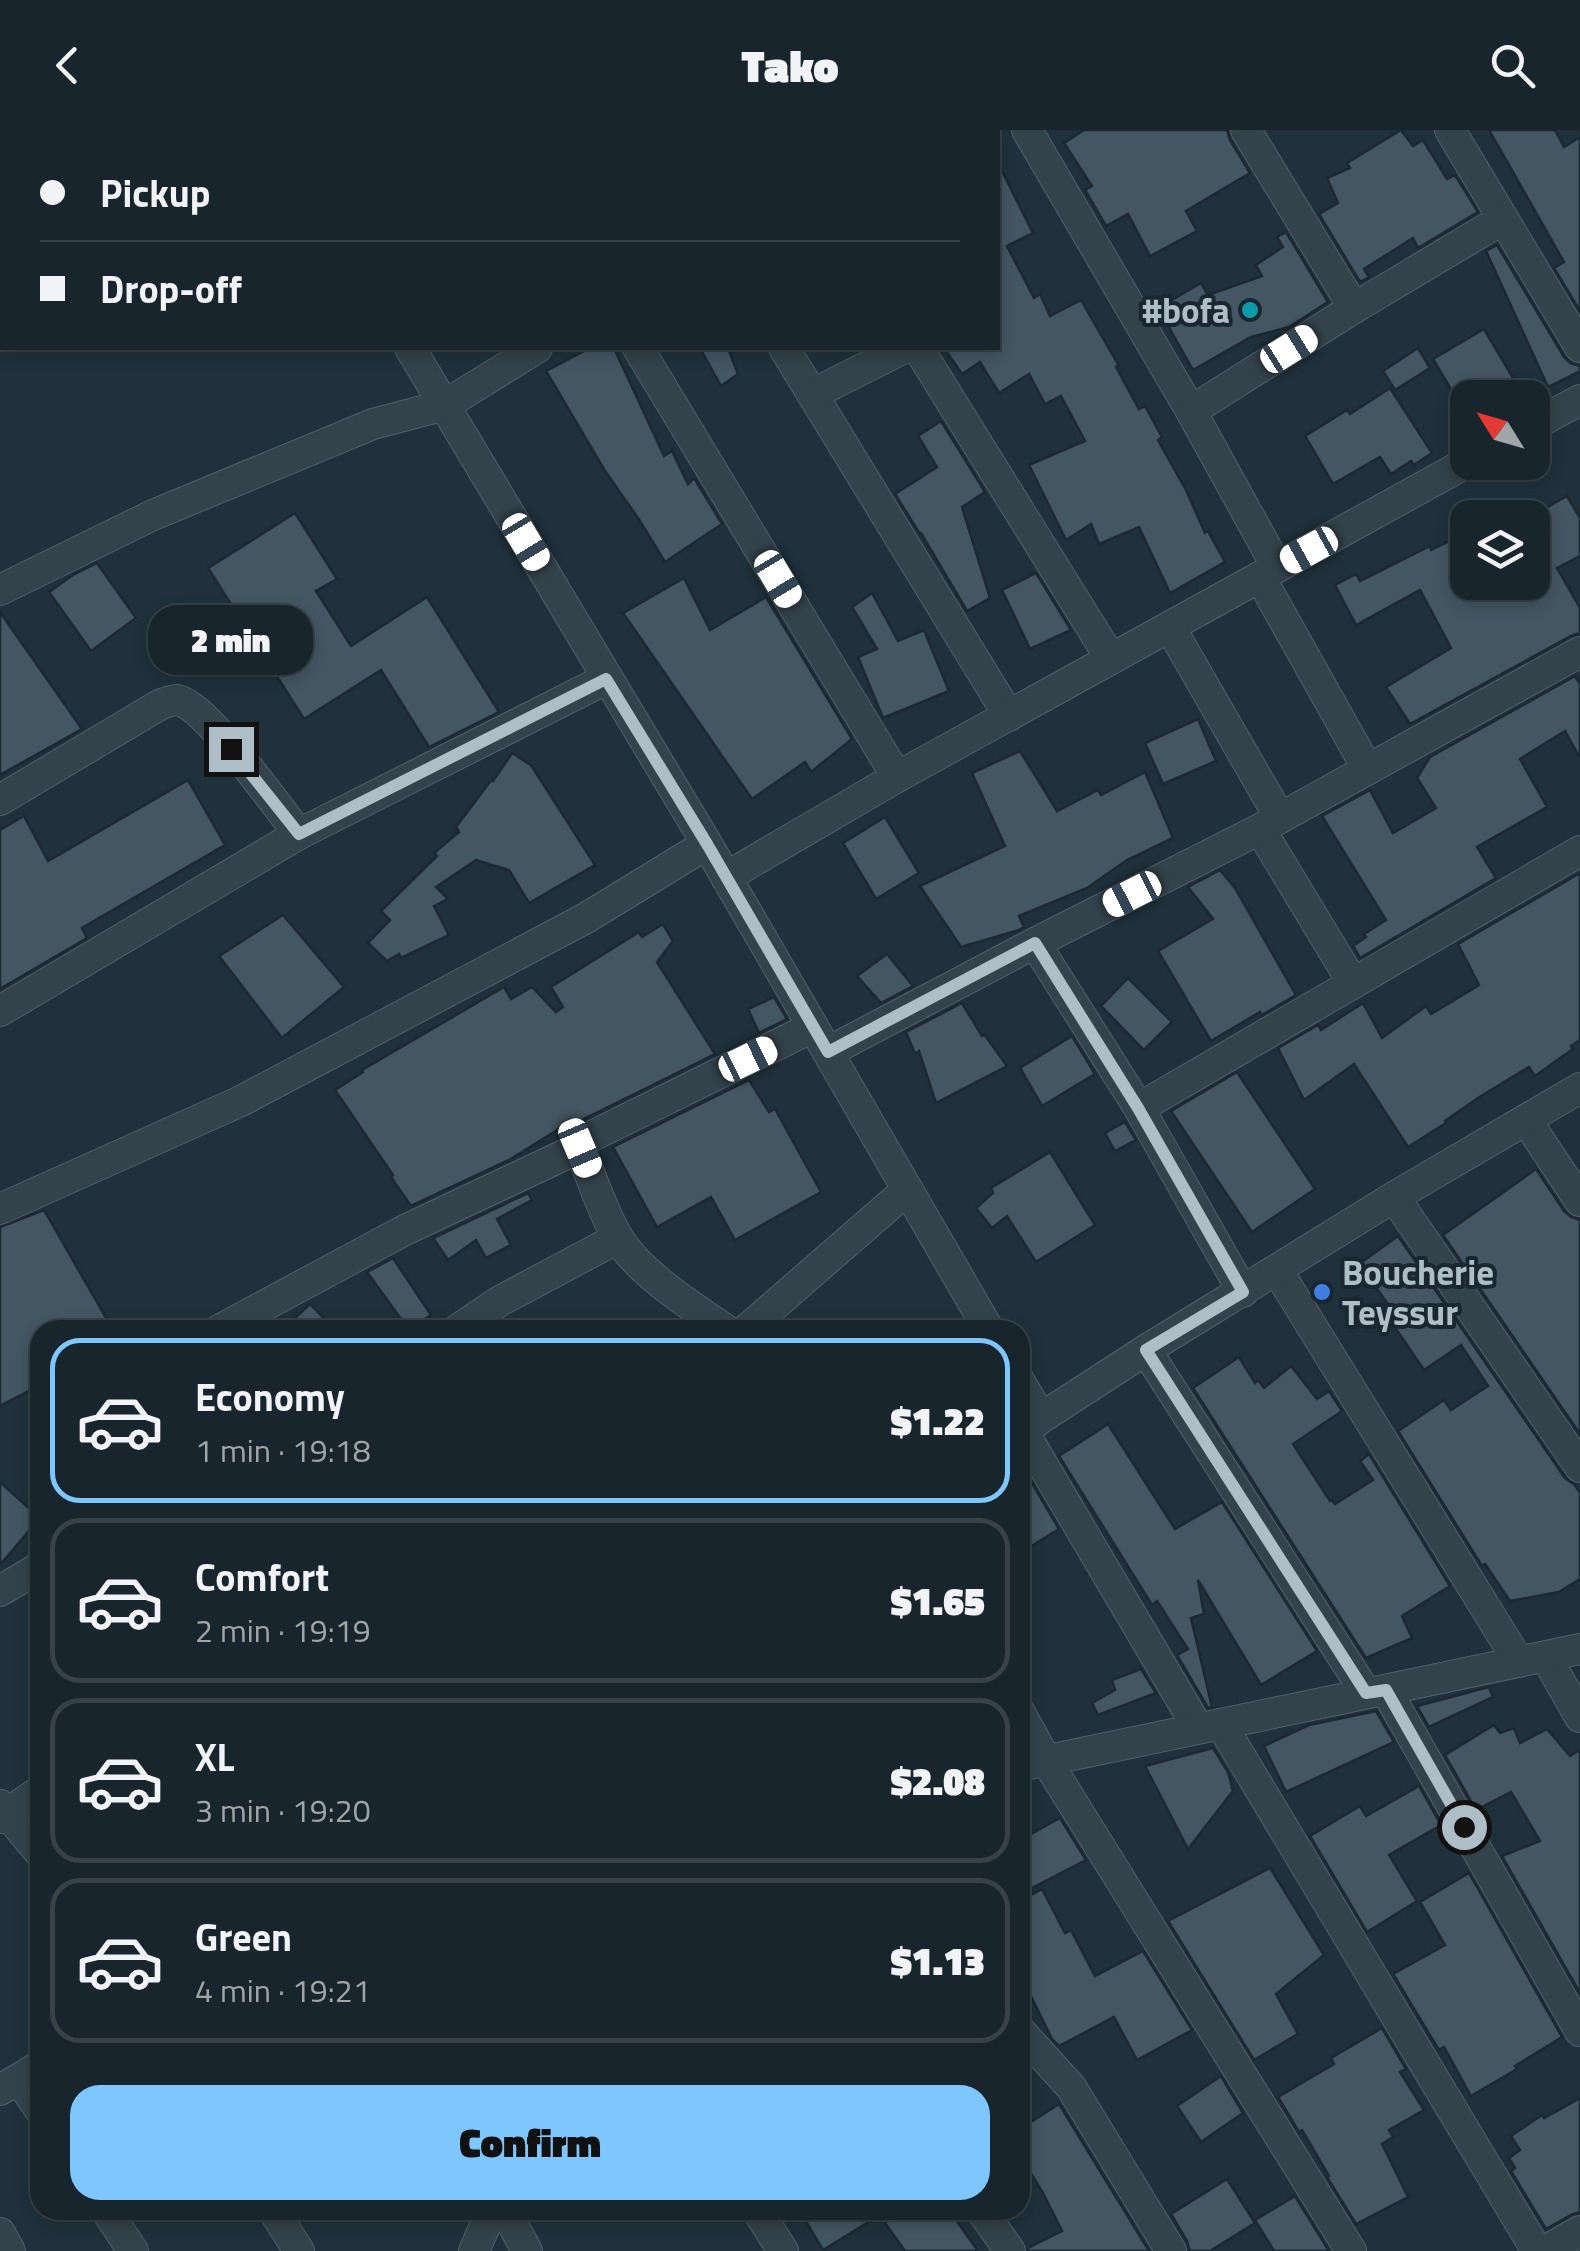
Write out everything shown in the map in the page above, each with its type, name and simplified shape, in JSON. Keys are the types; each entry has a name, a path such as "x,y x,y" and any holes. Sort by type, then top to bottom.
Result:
{"street":[{"path":"1026,130 1191,411 1367,768"},
{"path":"1450,130 1580,347"},
{"path":"1260,135 1354,308"},
{"path":"1191,411 1503,219"},
{"path":"411,350 707,844 983,1320"},
{"path":"0,590 171,508 374,424 444,405 534,350"},
{"path":"639,350 898,777"},
{"path":"785,350 1009,716"},
{"path":"812,394 900,350"},
{"path":"919,350 1111,660"},
{"path":"1550,416 1580,400"},
{"path":"726,877 898,777 1450,472"},
{"path":"1170,626 1353,982"},
{"path":"238,1320 403,1231 580,1148 588,1138 1035,943 1270,823 1580,652"},
{"path":"0,1011 299,834 606,679"},
{"path":"0,800 161,704 175,700 188,704 209,721 299,834"},
{"path":"0,1208 241,1100 586,918 707,844"},
{"path":"1138,1108 1580,851"},
{"path":"1035,943 1138,1108 1243,1292"},
{"path":"1030,1428 1146,1350 1580,1088"},
{"path":"1526,1120 1580,1201"},
{"path":"580,1148 618,1238 631,1256 712,1320"},
{"path":"758,1320 907,1190"},
{"path":"1394,1197 1580,1467"},
{"path":"471,1320 618,1238"},
{"path":"1278,1270 1533,1659 1580,1717"},
{"path":"1146,1350 1376,1692 1580,2031"},
{"path":"1030,1432 1537,2251"},
{"path":"0,1591 30,1573"},
{"path":"1350,2251 1033,1763 1580,1650"},
{"path":"30,1797 2,1812 30,1842"},
{"path":"1030,2043 1071,2087 1171,2251"},
{"path":"112,2220 132,2251"},
{"path":"280,2220 300,2251"},
{"path":"474,2251 488,2220"},
{"path":"510,2220 527,2251"},
{"path":"763,2220 783,2251"},
{"path":"988,2220 1010,2251"},
{"path":"1546,2251 1580,2232"},
{"path":"0,2233 10,2251"}],"building":[{"path":"1084,130 1227,130 1250,173 1186,211 1197,231 1150,256 1128,214 1106,226 1085,190 1092,186 1064,143"},
{"path":"1401,130 1413,146 1423,140 1447,179 1455,175 1478,212 1418,248 1413,238 1364,269 1369,277 1360,282 1319,214 1338,203 1327,178 1350,168 1347,163"},
{"path":"1489,130 1555,130 1564,147 1580,137 1580,311 1554,268 1564,262"},
{"path":"1000,167 1033,233 1007,246 1034,298 1040,294 1050,316 1081,300 1139,409 1145,406 1205,533 1208,531 1225,562 1170,593 1139,527 1099,544 1091,524 1066,540 1029,465 1085,441 1061,396 1045,404 1029,374 999,393 980,362 962,374 945,350 1000,350"},
{"path":"1286,232 1328,302 1289,327 1251,337 1193,370 1158,308 1201,283 1208,295 1262,276 1256,265 1283,247 1277,237"},
{"path":"1497,245 1564,357 1580,366 1580,371 1550,386 1550,380 1545,380 1486,251"},
{"path":"1484,329 1514,380 1450,380 1450,388 1433,359"},
{"path":"1418,348 1430,368 1395,390 1383,371"},
{"path":"586,350 615,350 664,456 672,451 688,484 694,478 722,524 665,562 546,371"},
{"path":"701,350 729,350 738,374 721,386"},
{"path":"1390,388 1432,453 1391,474 1380,457 1333,484 1305,436"},
{"path":"941,421 985,492 962,507 990,598 967,611 895,494 937,467 918,436"},
{"path":"1567,496 1580,518 1580,556 1557,568 1580,608 1580,633 1410,724 1386,687 1451,648 1420,590 1356,625 1335,585 1356,574 1360,581 1430,546 1431,550 1450,541 1450,600 1550,600 1550,506"},
{"path":"295,513 337,579 316,591 351,646 427,597 499,712 429,747 381,670 304,719 208,568"},
{"path":"97,563 136,618 91,651 49,592"},
{"path":"1036,573 1071,630 1030,649 1002,590"},
{"path":"684,578 710,630 766,597 852,739 811,772 805,762 752,799 623,613"},
{"path":"872,593 898,641 924,630 949,691 883,718 858,657 877,649 852,607"},
{"path":"0,612 82,729 0,775"},
{"path":"1575,676 1580,684 1580,758 1565,731 1520,759 1547,807 1477,847 1496,878 1360,958 1353,946 1386,920 1322,816 1370,790 1393,833 1436,808 1417,778 1430,757"},
{"path":"1198,719 1216,761 1163,784 1145,743"},
{"path":"1020,751 1057,811 1098,790 1101,795 1145,772 1173,838 1127,860 1087,888 1019,916 1024,927 1019,930 961,947 920,886 1005,846 972,773"},
{"path":"512,753 531,765 595,865 529,903 509,870 476,860 436,887 448,899 434,906 449,935 387,961 368,943 390,920 381,911 437,856 434,853 459,832 456,827"},
{"path":"188,780 225,845 82,928 87,938 0,989 0,830 24,816 48,861"},
{"path":"885,817 919,873 876,899 843,843"},
{"path":"1220,870 1235,888 1296,995 1211,1041 1158,951 1213,919 1188,887"},
{"path":"1580,873 1580,1040 1571,1046 1573,1049 1535,1076 1529,1067 1408,1147 1354,1064 1304,1100 1278,1048 1318,1025 1321,1030 1363,1003 1382,1038 1426,1006 1431,1014 1479,985 1458,944"},
{"path":"283,915 344,987 282,1038 219,956"},
{"path":"663,924 673,941 657,962 715,1054 580,1121 569,1132 564,1126 509,1160 411,1206 335,1090 362,1070 504,987 511,999 532,987 556,1012 563,1007 551,987 639,932 642,937"},
{"path":"887,954 913,986 881,1003 857,976"},
{"path":"1128,978 1172,1022 1144,1050 1101,1006"},
{"path":"774,997 787,1019 759,1033 748,1009"},
{"path":"962,1003 1007,1066 936,1103 919,1051 915,1054 906,1032"},
{"path":"1072,1036 1095,1074 1042,1106 1020,1068"},
{"path":"1237,1072 1315,1189 1252,1232 1171,1111"},
{"path":"749,1080 769,1112 775,1109 821,1192 735,1240 711,1197 657,1227 613,1147"},
{"path":"1125,1122 1136,1140 1115,1151 1105,1133"},
{"path":"1050,1152 1095,1225 1036,1262 1007,1216 992,1228 976,1208 993,1193 991,1188"},
{"path":"1536,1169 1564,1211 1580,1220 1580,1434 1443,1235"},
{"path":"528,1193 532,1200 497,1219 511,1245 486,1258 476,1240 448,1260 433,1238"},
{"path":"44,1210 107,1320 30,1320 30,1390 0,1406 0,1227"},
{"path":"1398,1236 1565,1478 1580,1493 1580,1579 1559,1592 1510,1601 1485,1564 1482,1566 1398,1431 1444,1400 1451,1410 1488,1386 1461,1345 1424,1370 1394,1326 1401,1322 1359,1264"},
{"path":"393,1258 431,1315 424,1320 402,1320 367,1272"},
{"path":"310,1304 325,1320 293,1320"},
{"path":"1239,1357 1255,1383 1258,1380 1264,1388 1291,1366 1317,1399 1329,1391 1342,1411 1293,1444 1330,1501 1335,1504 1373,1480 1360,1461 1369,1454 1450,1586 1402,1616 1412,1638 1366,1658 1193,1388"},
{"path":"1108,1424 1175,1529 1222,1502 1317,1651 1261,1685 1198,1580 1204,1614 1191,1618 1212,1707 1208,1708 1177,1655 1188,1649 1157,1601 1152,1605 1059,1456"},
{"path":"1030,1480 1059,1529 1030,1547"},
{"path":"0,1482 30,1509 30,1530 0,1565"},
{"path":"1141,1669 1156,1693 1098,1715 1092,1703 1115,1690 1112,1680"},
{"path":"1489,1687 1493,1697 1429,1727 1417,1706"},
{"path":"1376,1711 1394,1742 1286,1792 1264,1746 1309,1725"},
{"path":"1494,1725 1500,1733 1514,1728 1520,1743 1547,1729 1570,1756 1580,1750 1580,1993 1502,1856 1540,1841 1511,1792 1476,1810 1445,1755"},
{"path":"1213,1748 1228,1772 1233,1791 1188,1849 1145,1766"},
{"path":"1419,1786 1441,1825 1389,1855 1417,1901 1367,1932 1310,1836 1360,1806 1366,1816"},
{"path":"1060,1818 1086,1860 1030,1889 1030,1834"},
{"path":"1270,1868 1324,1955 1276,1994 1298,2034 1254,2060 1168,1921"},
{"path":"1469,1873 1562,2037 1471,2096 1444,2047 1439,2050 1393,1974 1445,1945 1420,1902"},
{"path":"1042,1889 1065,1933 1071,1930 1095,1976 1143,1951 1192,2030 1137,2060 1114,2017 1059,2046 1030,1994 1030,1896"},
{"path":"1382,2028 1406,2069 1400,2072 1424,2110 1389,2130 1393,2137 1382,2144 1408,2197 1356,2224 1302,2130 1299,2132 1278,2097 1334,2064 1331,2058"},
{"path":"1221,2076 1243,2113 1201,2142 1177,2106"},
{"path":"1580,2098 1580,2212 1546,2229 1511,2171 1515,2168 1509,2158 1520,2150 1511,2136 1542,2115 1544,2118"},
{"path":"1059,2104 1149,2251 1028,2251 1062,2231 1030,2172 1030,2123"},
{"path":"1227,2179 1255,2223 1210,2251 1190,2251 1171,2214"},
{"path":"1295,2196 1329,2251 1274,2251 1255,2220"},
{"path":"805,2220 872,2220 823,2250"},
{"path":"956,2220 978,2251 905,2251 885,2223"}],"place":[{"name":"#bofa","path":"1250,310"},
{"name":"Boucherie Teyssur","path":"1322,1292"}],"route":[{"path":"231,749 299,834 606,679 828,1052 1035,943 1138,1108 1243,1292 1146,1350 1366,1693 1386,1690 1464,1827"}]}
